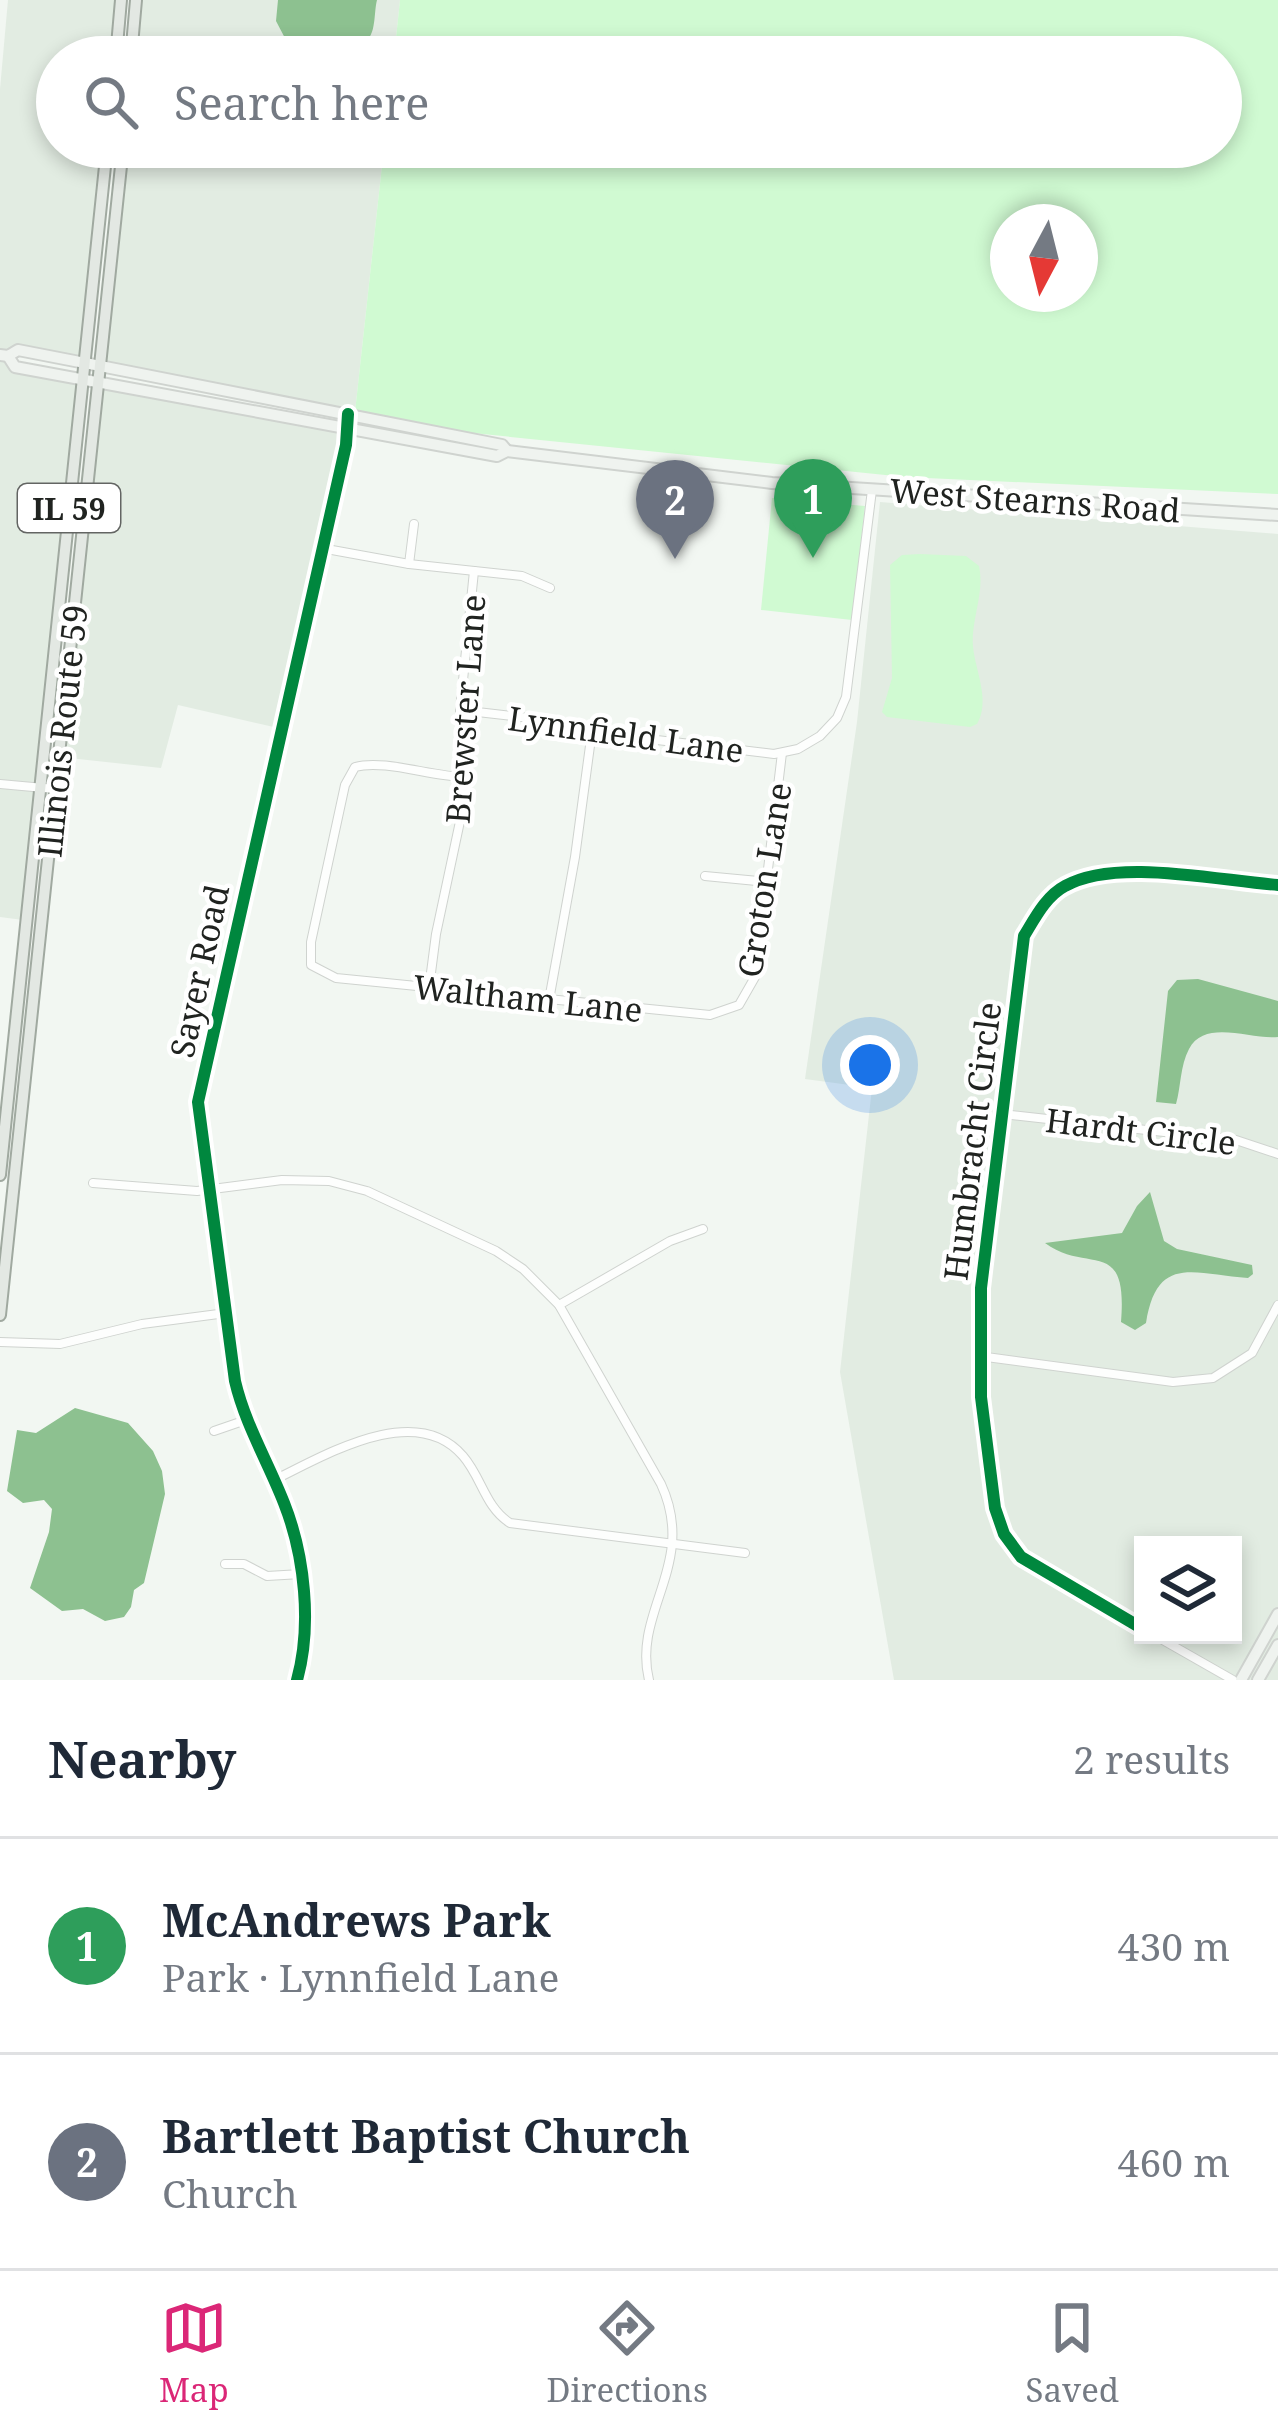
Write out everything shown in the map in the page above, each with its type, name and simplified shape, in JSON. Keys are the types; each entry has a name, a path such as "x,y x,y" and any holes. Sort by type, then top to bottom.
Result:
{"main road":[{"path":"118,36 121,0"},
{"path":"133,36 136,0"},
{"name":"Illinois Route 59","path":"0,1175 105,168"},
{"name":"Illinois Route 59","path":"0,1315 121,168"},
{"name":"West Stearns Road","path":"507,451 502,445 103,366 18,350 4,356 15,368 497,456 507,451 721,478 1278,515"},
{"path":"1238,1680 1278,1614"},
{"path":"1258,1680 1278,1645"}],"street":[{"name":"Sayer Road","path":"297,1680 304,1655 301,1574 292,1527 246,1420 235,1381 198,1102 348,413"},
{"name":"Lynnfield Lane","path":"460,710 782,753 820,736 844,705 872,490"},
{"path":"409,564 414,524"},
{"path":"322,548 409,564 522,576 550,588"},
{"name":"Brewster Lane","path":"429,988 466,777 460,710 474,571"},
{"path":"549,1000 592,731"},
{"name":"Groton Lane","path":"739,1005 755,977 782,753"},
{"name":"Waltham Lane","path":"466,777 356,766 345,785 310,942 311,965 336,978 703,1015 739,1005"},
{"path":"0,784 55,790"},
{"name":"Humbracht Circle","path":"1134,1623 1033,1566 1004,1534 986,1454 979,1356 982,1272 1024,936 1042,906 1064,886 1102,873 1278,885"},
{"path":"705,875 768,882"},
{"name":"Hardt Circle","path":"1002,1114 1236,1140 1278,1154"},
{"path":"92,1183 210,1190 302,1179 356,1187 496,1251 523,1269 559,1305 661,1484 670,1508 675,1545 647,1648 649,1680"},
{"path":"559,1305 670,1241 703,1229"},
{"path":"979,1356 1173,1382 1213,1378 1252,1353 1278,1306"},
{"path":"0,1342 60,1344 142,1324 226,1312"},
{"path":"214,1431 246,1420"},
{"path":"274,1480 363,1438 415,1433 445,1443 463,1456 495,1513 510,1523 745,1553"},
{"path":"225,1564 244,1564 267,1576 301,1574"},
{"path":"1171,1644 1238,1680"}],"shaded area":[{"path":"8,0 117,0 113,36 36,36 36,168 100,168 80,368 0,353 0,89"},
{"path":"141,0 400,0 396,36 137,36"},
{"path":"278,0 377,0 370,36 284,36 276,21"},
{"path":"400,0 1278,0 1278,494 905,477 354,421 382,168 1242,168 1242,36 396,36"},
{"path":"123,168 382,168 354,421 103,371"},
{"path":"0,359 80,374 37,785 0,781"},
{"path":"100,379 344,426 278,728 178,705 161,768 60,757"},
{"path":"772,498 865,506 852,620 761,610"},
{"path":"880,502 1278,534 1278,1680 894,1680 840,1372 872,1088 805,1079 857,722"},
{"path":"902,555 966,556 979,566 973,646 983,705 977,724 970,727 887,717 882,712 892,678 890,565"},
{"path":"0,787 36,790 23,920 0,917"},
{"path":"1198,979 1278,1001 1278,1037 1206,1034 1186,1056 1176,1104 1156,1102 1168,991 1177,980"},
{"path":"1150,1192 1164,1241 1177,1249 1252,1265 1253,1274 1248,1278 1194,1272 1169,1277 1151,1301 1146,1323 1135,1330 1121,1322 1122,1295 1111,1267 1045,1243 1122,1233"},
{"path":"75,1408 128,1423 153,1451 162,1471 165,1494 144,1583 134,1590 124,1617 105,1621 83,1609 62,1611 30,1588 52,1509 44,1500 23,1503 7,1491 17,1430 36,1433"}],"cycle path":[{"path":"297,1680 305,1614 301,1568 284,1503 235,1381 198,1102 346,445 348,414"},
{"path":"1134,1624 1021,1557 1004,1534 995,1508 981,1397 981,1288 1024,936 1052,896 1086,877 1140,872 1278,885"}],"place":[{"name":"McAndrews Park","path":"813,558"},
{"name":"Bartlett Baptist Church","path":"675,559"}]}
